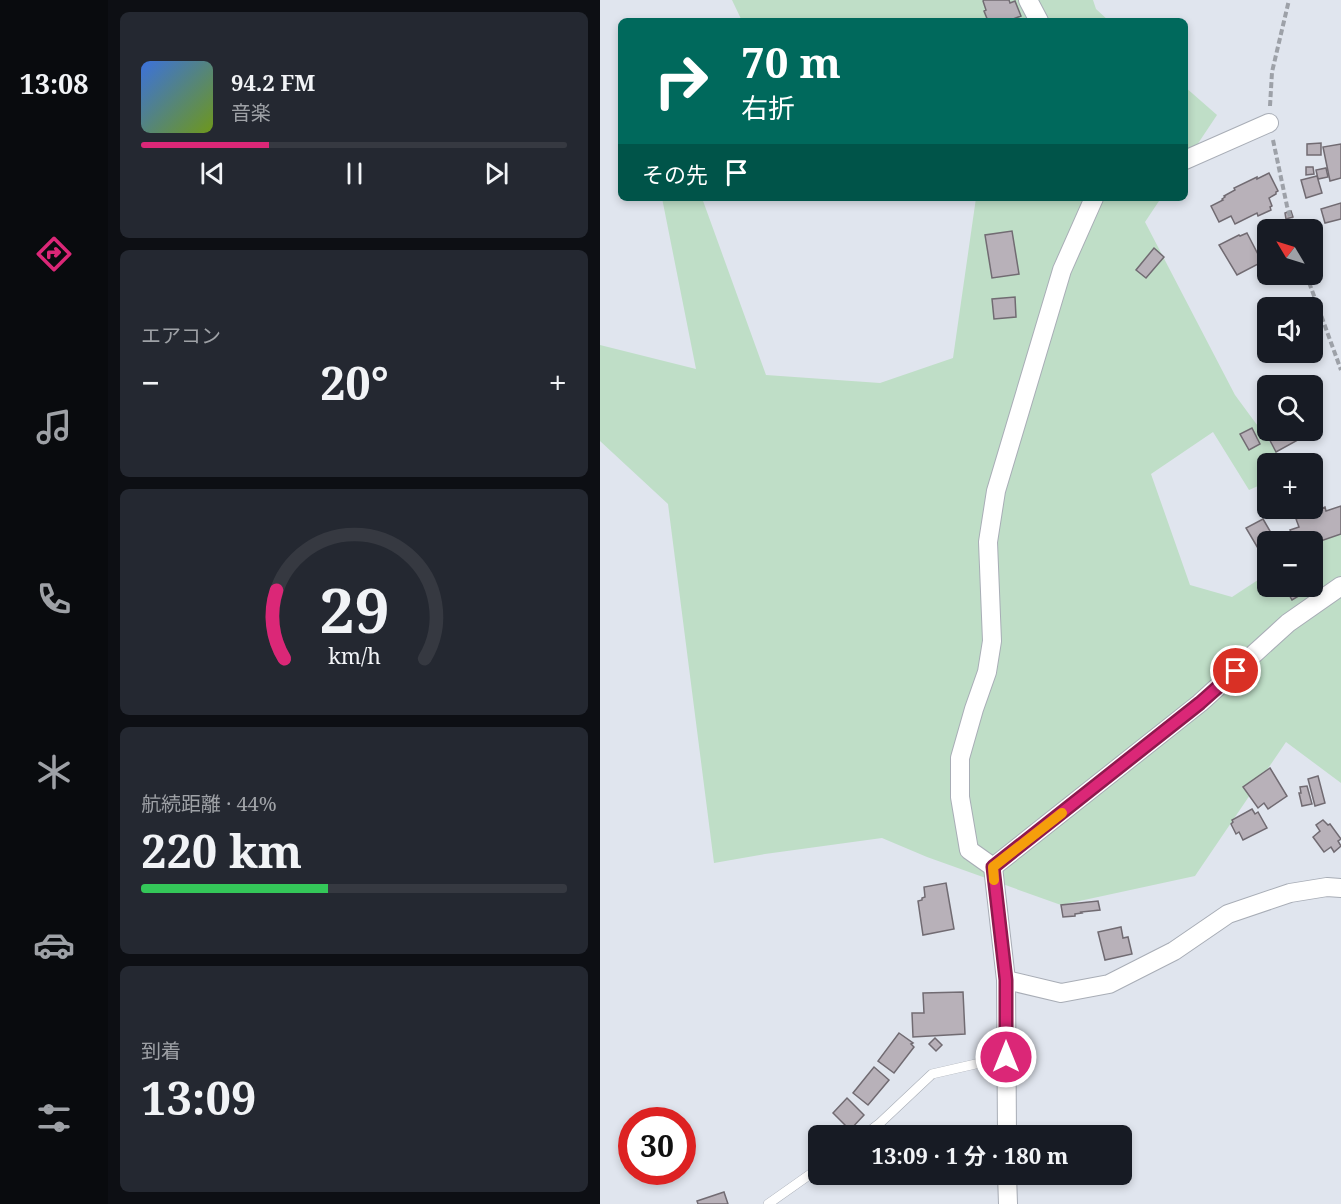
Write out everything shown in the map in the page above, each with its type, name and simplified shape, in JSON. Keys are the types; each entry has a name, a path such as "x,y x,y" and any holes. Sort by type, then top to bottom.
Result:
{"street":[{"path":"1028,0 1037,18"},
{"path":"1188,159 1269,123"},
{"path":"1007,1125 1006,980 993,867 969,850 960,797 960,758 987,672 992,641 988,542 996,491 1062,270 1093,201"},
{"path":"993,867 1200,703 1288,623 1341,586"},
{"path":"1006,980 1061,993 1109,984 1174,951 1228,914 1290,893 1327,887 1341,888"},
{"path":"1007,1185 1008,1204"}],"lane":[{"path":"877,1125 932,1074 1006,1057"},
{"path":"768,1204 808,1176"}],"path":[{"path":"1289,0 1272,72 1269,123 1291,219"},
{"path":"1310,285 1341,370"}],"green space":[{"path":"732,0 1093,0 1096,9 1106,18 741,18"},
{"path":"1188,90 1217,115 1188,158"},
{"path":"663,201 703,201 766,375 880,383 953,358 976,201 1159,201 1145,222 1235,395 1257,425 1257,441 1269,441 1278,453 1257,453 1257,486 1249,490 1213,432 1151,474 1190,585 1232,597 1257,581 1257,597 1323,597 1323,537 1341,525 1341,783 1286,742 1195,876 1061,905 927,857 882,838 714,863 668,504 600,441 600,345 696,369"}],"building":[{"path":"1009,0 1010,3 1015,1 1021,16 987,18 983,1"},
{"path":"1321,143 1321,155 1307,155 1307,144"},
{"path":"1341,144 1341,178 1330,181 1323,147"},
{"path":"1306,167 1313,167 1314,174 1306,175"},
{"path":"1326,168 1328,177 1318,179 1316,170"},
{"path":"1269,173 1278,191 1269,198 1271,210 1258,216 1257,213 1235,224 1231,216 1219,222 1211,206 1223,200 1224,196 1235,190 1234,188"},
{"path":"1317,176 1322,193 1306,198 1301,180"},
{"path":"1341,203 1341,219 1325,223 1321,209"},
{"path":"1291,211 1293,217 1286,219 1285,213"},
{"path":"1012,231 1019,274 992,278 985,235"},
{"path":"1247,233 1257,252 1257,265 1237,275 1219,245"},
{"path":"1154,248 1164,257 1146,278 1136,270"},
{"path":"1015,297 1016,317 994,319 992,299"},
{"path":"1252,428 1260,444 1249,450 1240,434"},
{"path":"1270,441 1296,441 1276,452"},
{"path":"1341,506 1341,534 1323,540 1323,531 1290,531 1299,527 1296,519 1323,519 1323,508 1325,507 1326,511"},
{"path":"1263,519 1270,531 1257,531 1257,547 1246,528"},
{"path":"1270,768 1287,796 1268,809 1264,803 1258,808 1243,787"},
{"path":"1318,776 1325,803 1315,806 1308,779"},
{"path":"1307,786 1312,804 1302,806 1300,787"},
{"path":"1252,809 1255,814 1258,812 1267,828 1243,840 1239,832 1236,834 1231,824 1232,820"},
{"path":"1323,820 1328,825 1330,824 1341,839 1338,841 1341,846 1334,852 1331,847 1324,852 1313,837 1320,831 1316,825"},
{"path":"946,883 954,929 923,935 918,901 925,897 924,887"},
{"path":"1098,901 1100,910 1063,917 1061,905"},
{"path":"1121,927 1123,938 1128,937 1132,954 1105,960 1098,932"},
{"path":"963,992 965,1034 913,1037 912,1013 924,1013 923,993"},
{"path":"899,1033 913,1043 911,1044 914,1047 894,1073 878,1061"},
{"path":"935,1038 942,1045 936,1051 929,1044"},
{"path":"874,1067 889,1080 868,1105 853,1093"},
{"path":"847,1098 864,1115 855,1125 845,1125 833,1113"},
{"path":"724,1192 728,1204 698,1204 697,1201"}],"slow traffic":[{"path":"994,880 993,867 1062,813"}],"route":[{"path":"1006,1057 1006,980 993,867 1200,703 1236,671"}]}
